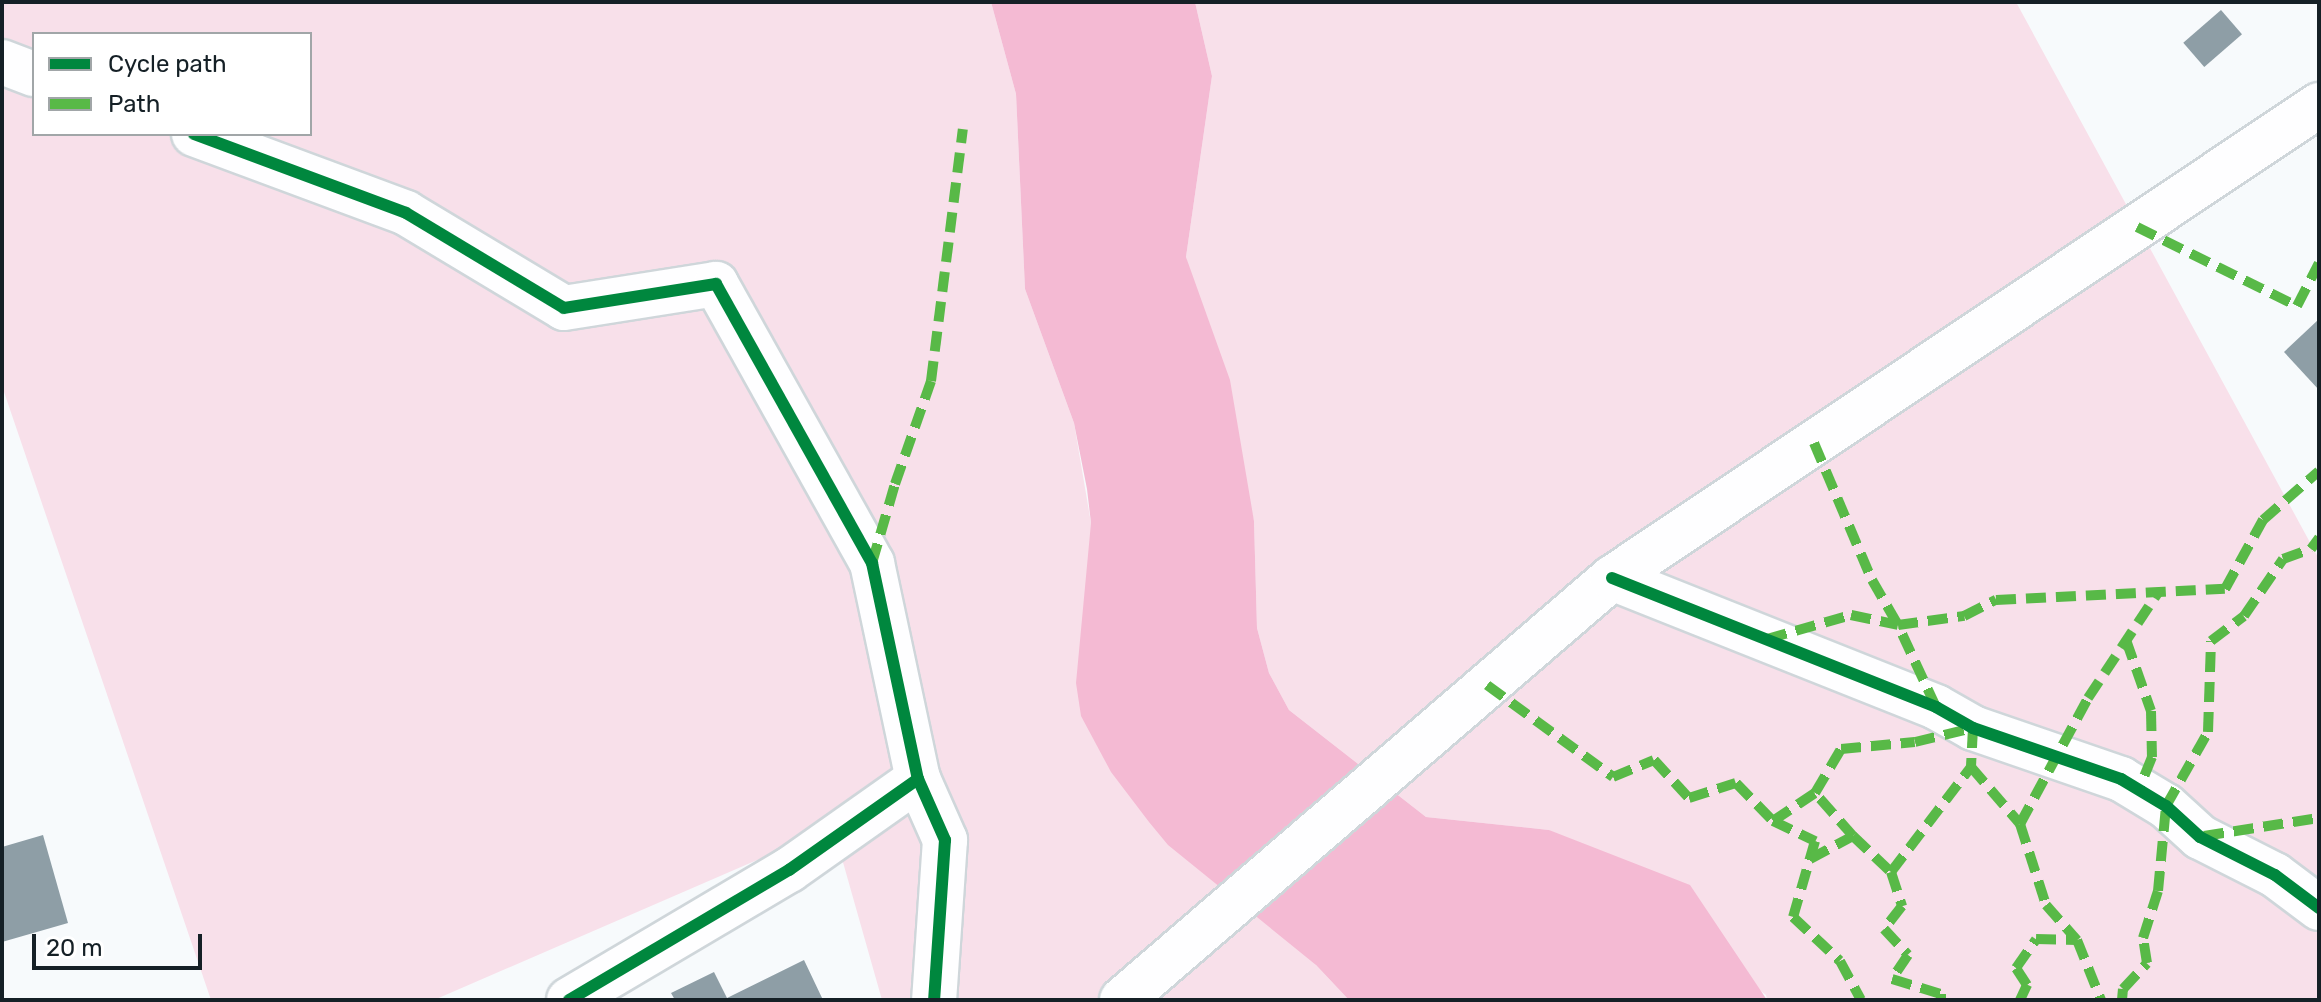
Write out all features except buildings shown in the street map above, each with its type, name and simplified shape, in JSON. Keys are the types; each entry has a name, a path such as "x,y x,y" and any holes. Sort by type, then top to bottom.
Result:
{"street":[{"path":"2,62 32,73"},
{"path":"1122,1000 1612,578 2319,105"},
{"path":"199,136 406,213 564,308 716,284 872,563 918,779 945,840 934,1000"},
{"path":"1612,578 1936,707 1973,728 2121,779 2166,806 2200,837 2275,875 2319,908"},
{"path":"569,1000 789,870 918,779"}],"shaded area":[{"path":"2,2 991,2 1016,94 1025,289 1074,423 1091,523 1316,965 1349,1000 882,1000 833,827 434,1000 211,1000 2,386"},
{"path":"991,2 1195,2 1212,76 1186,257 1230,380 1254,521 1257,628 1269,673 1289,710 1426,817 1549,830 1690,885 1767,1000 1349,1000 1316,965 1168,845 1149,822 1111,772 1081,716 1076,683 1091,523 1087,489 1074,423 1025,289 1016,94"},
{"path":"1195,2 2016,2 2319,559 2319,1000 1767,1000 1766,995 1549,830 1426,817 1289,710 1269,673 1257,628 1254,521 1186,257 1212,76"}],"marked path":[{"path":"872,563 895,484 931,381 963,129"},
{"path":"2137,227 2297,306 2319,263"},
{"path":"1814,443 1872,580 1898,625"},
{"path":"1936,707 1898,625 1964,616 1996,600 2225,589 2263,520 2319,471"},
{"path":"2122,1000 2123,989 2147,963 2143,938 2158,891 2166,806 2208,732 2211,641 2244,616 2283,559 2311,549 2319,538"},
{"path":"2020,824 2088,698 2159,591"},
{"path":"1767,639 1851,615 1898,625"},
{"path":"2126,640 2151,711 2152,757 2139,790"},
{"path":"1487,685 1613,777 1654,760 1689,798 1736,783 1773,821 1815,841 1793,917 1840,961 1861,1000"},
{"path":"1773,821 1815,793 1841,749 1915,742 1973,728 1971,767 2020,824 2046,905 2077,940 2101,1000"},
{"path":"1853,836 1891,872 1971,767"},
{"path":"1810,859 1853,836 1815,793"},
{"path":"2204,836 2319,818"},
{"path":"1891,872 1902,906 1884,929 1908,955 1892,979 1941,994 1941,1000"},
{"path":"2020,1000 2027,985 2016,968 2036,939 2077,940"}],"cycle path":[{"path":"199,136 406,213 564,308 716,284 872,563 918,779 945,840 934,1000"},
{"path":"1612,578 1936,707 1973,728 2121,779 2166,806 2200,837 2275,875 2319,908"},
{"path":"569,1000 789,870 918,779"}]}
